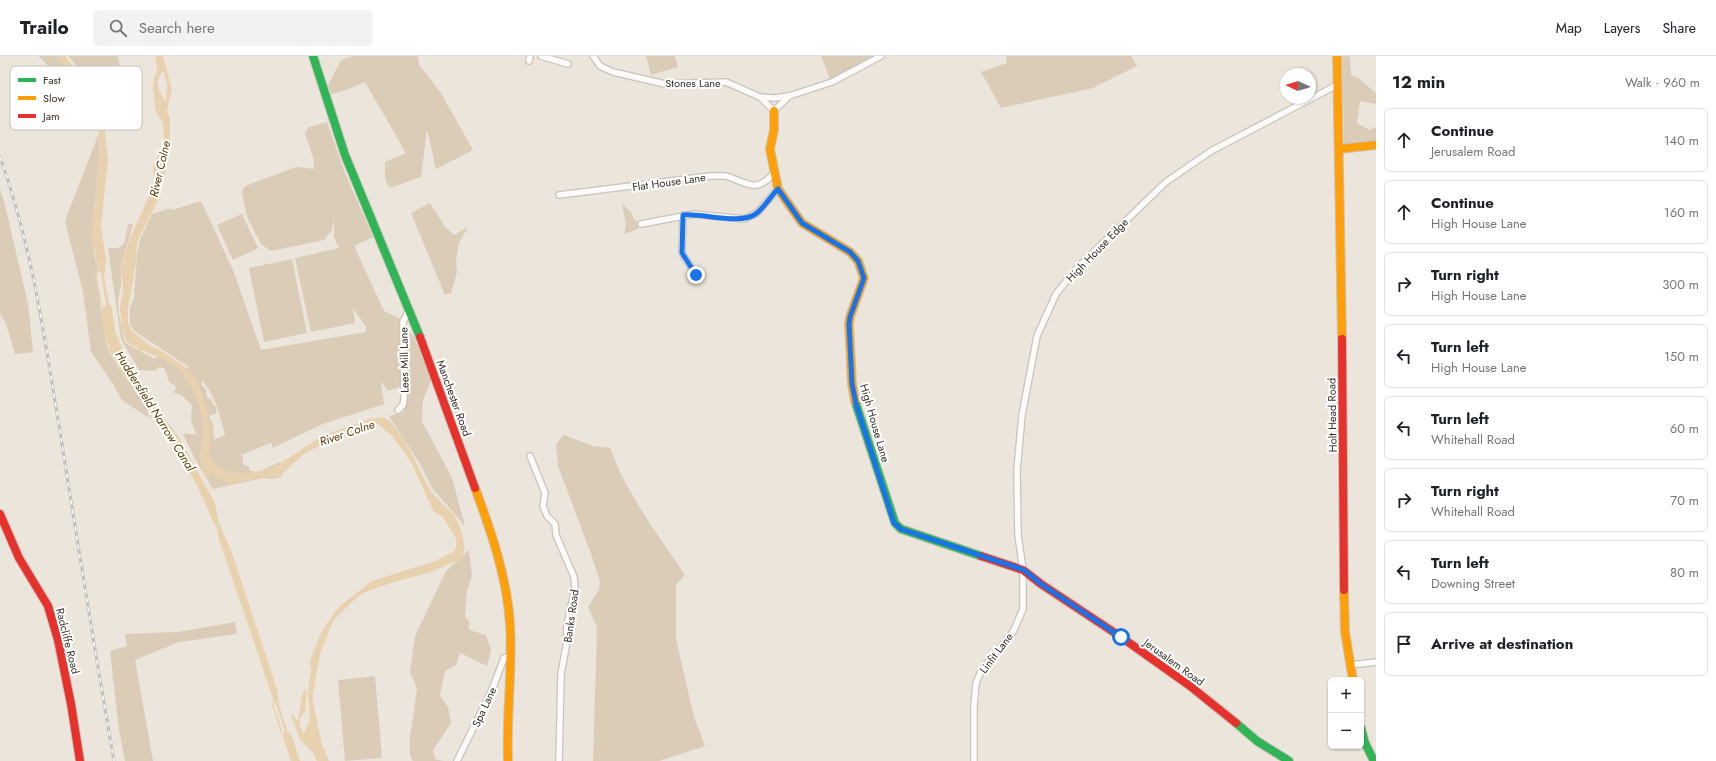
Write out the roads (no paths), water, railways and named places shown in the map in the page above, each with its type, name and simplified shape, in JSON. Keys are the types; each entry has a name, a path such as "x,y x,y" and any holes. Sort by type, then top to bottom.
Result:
{"street":[{"name":"Manchester Road","path":"313,56 345,155 424,347 487,520 500,562 510,623 511,655 507,741 508,761"},
{"path":"541,56 568,64"},
{"name":"Stones Lane","path":"593,56 600,66 613,72 665,84 726,82 760,97 774,98 789,96 832,82 881,56"},
{"name":"Holt Head Road","path":"1337,56 1344,605 1345,632 1352,677"},
{"name":"High House Edge","path":"1024,570 1018,535 1017,470 1022,415 1037,336 1056,294 1077,268 1166,182 1211,151 1337,85"},
{"path":"760,97 774,111 789,96"},
{"name":"High House Lane","path":"774,111 774,130 770,149 778,189 802,223 850,252 858,261 864,278 850,317 852,384 856,404 894,523 901,529 1024,570"},
{"path":"1339,149 1376,145"},
{"name":"Flat House Lane","path":"559,195 710,176 728,176 743,183 756,185 766,182 774,172"},
{"path":"641,224 694,214 744,219 757,213 778,189"},
{"path":"683,215 682,253 696,275"},
{"name":"Lees Mill Lane","path":"398,410 403,405 404,399 403,322 409,310"},
{"name":"Banks Road","path":"530,456 545,493 543,506 547,516 555,524 556,534 570,564 575,582 567,625 566,647 561,674 559,761"},
{"name":"Radcliffe Road","path":"0,514 19,558 48,606 58,640 71,704 80,761"},
{"name":"Linfit Lane","path":"974,761 974,706 976,683 982,669 1012,632 1023,609 1024,570"},
{"name":"Jerusalem Road","path":"1024,570 1041,584 1121,637 1190,686 1257,741 1289,761"},
{"name":"Spa Lane","path":"457,761 492,690 504,658 511,655"},
{"path":"1350,665 1376,662"},
{"path":"1364,739 1374,761"}],"water":[{"path":"57,56 65,56 73,66 65,66"},
{"name":"River Colne","path":"155,56 163,56 172,90 167,110 170,119 170,143 164,178 157,202 137,242 136,262 128,309 128,322 131,330 149,345 183,365 193,375 201,390 208,415 211,439 209,456 215,465 225,471 251,473 278,465 322,436 369,419 383,417 390,422 404,440 431,491 456,518 464,540 464,552 459,562 454,562 431,572 394,582 363,593 333,621 320,654 313,693 313,702 322,745 329,761 317,761 314,754 300,739 291,715 294,715 296,720 298,720 305,689 307,692 305,711 300,719 300,728 304,733 310,719 308,688 311,671 310,661 320,635 340,606 372,581 436,561 453,552 456,548 456,539 442,516 434,512 410,460 392,436 378,424 358,430 315,448 304,454 280,476 231,484 215,476 209,470 210,479 207,479 200,459 203,433 202,415 192,388 181,372 167,361 142,350 138,359 138,348 126,342 122,326 120,309 123,289 121,267 129,240 151,192 154,177 153,167 157,157 162,152 164,139 163,123 156,112 153,88 154,76 156,75 157,67","holes":["163,71 167,83 166,100 165,101 158,86 160,75"]},
{"name":"Huddersfield Narrow Canal","path":"98,130 105,130 108,159 101,226 106,260 104,276 109,303 112,307 115,331 129,364 151,396 152,402 178,436 215,503 219,523 232,553 278,693 278,701 287,731 291,734 300,761 291,761 283,737 285,731 218,536 217,529 208,509 185,464 166,432 166,428 149,404 141,398 124,377 107,343 102,319 102,306 105,307 106,304 101,274 97,266 92,234 100,147"}],"waterway":[{"path":"98,270 96,276 101,305"},
{"name":"Huddersfield Narrow Canal","path":"146,402 152,418 166,430"},
{"path":"275,699 273,706 282,733 285,734"}],"railway":[{"path":"0,157 20,222 35,286 114,761"}]}
